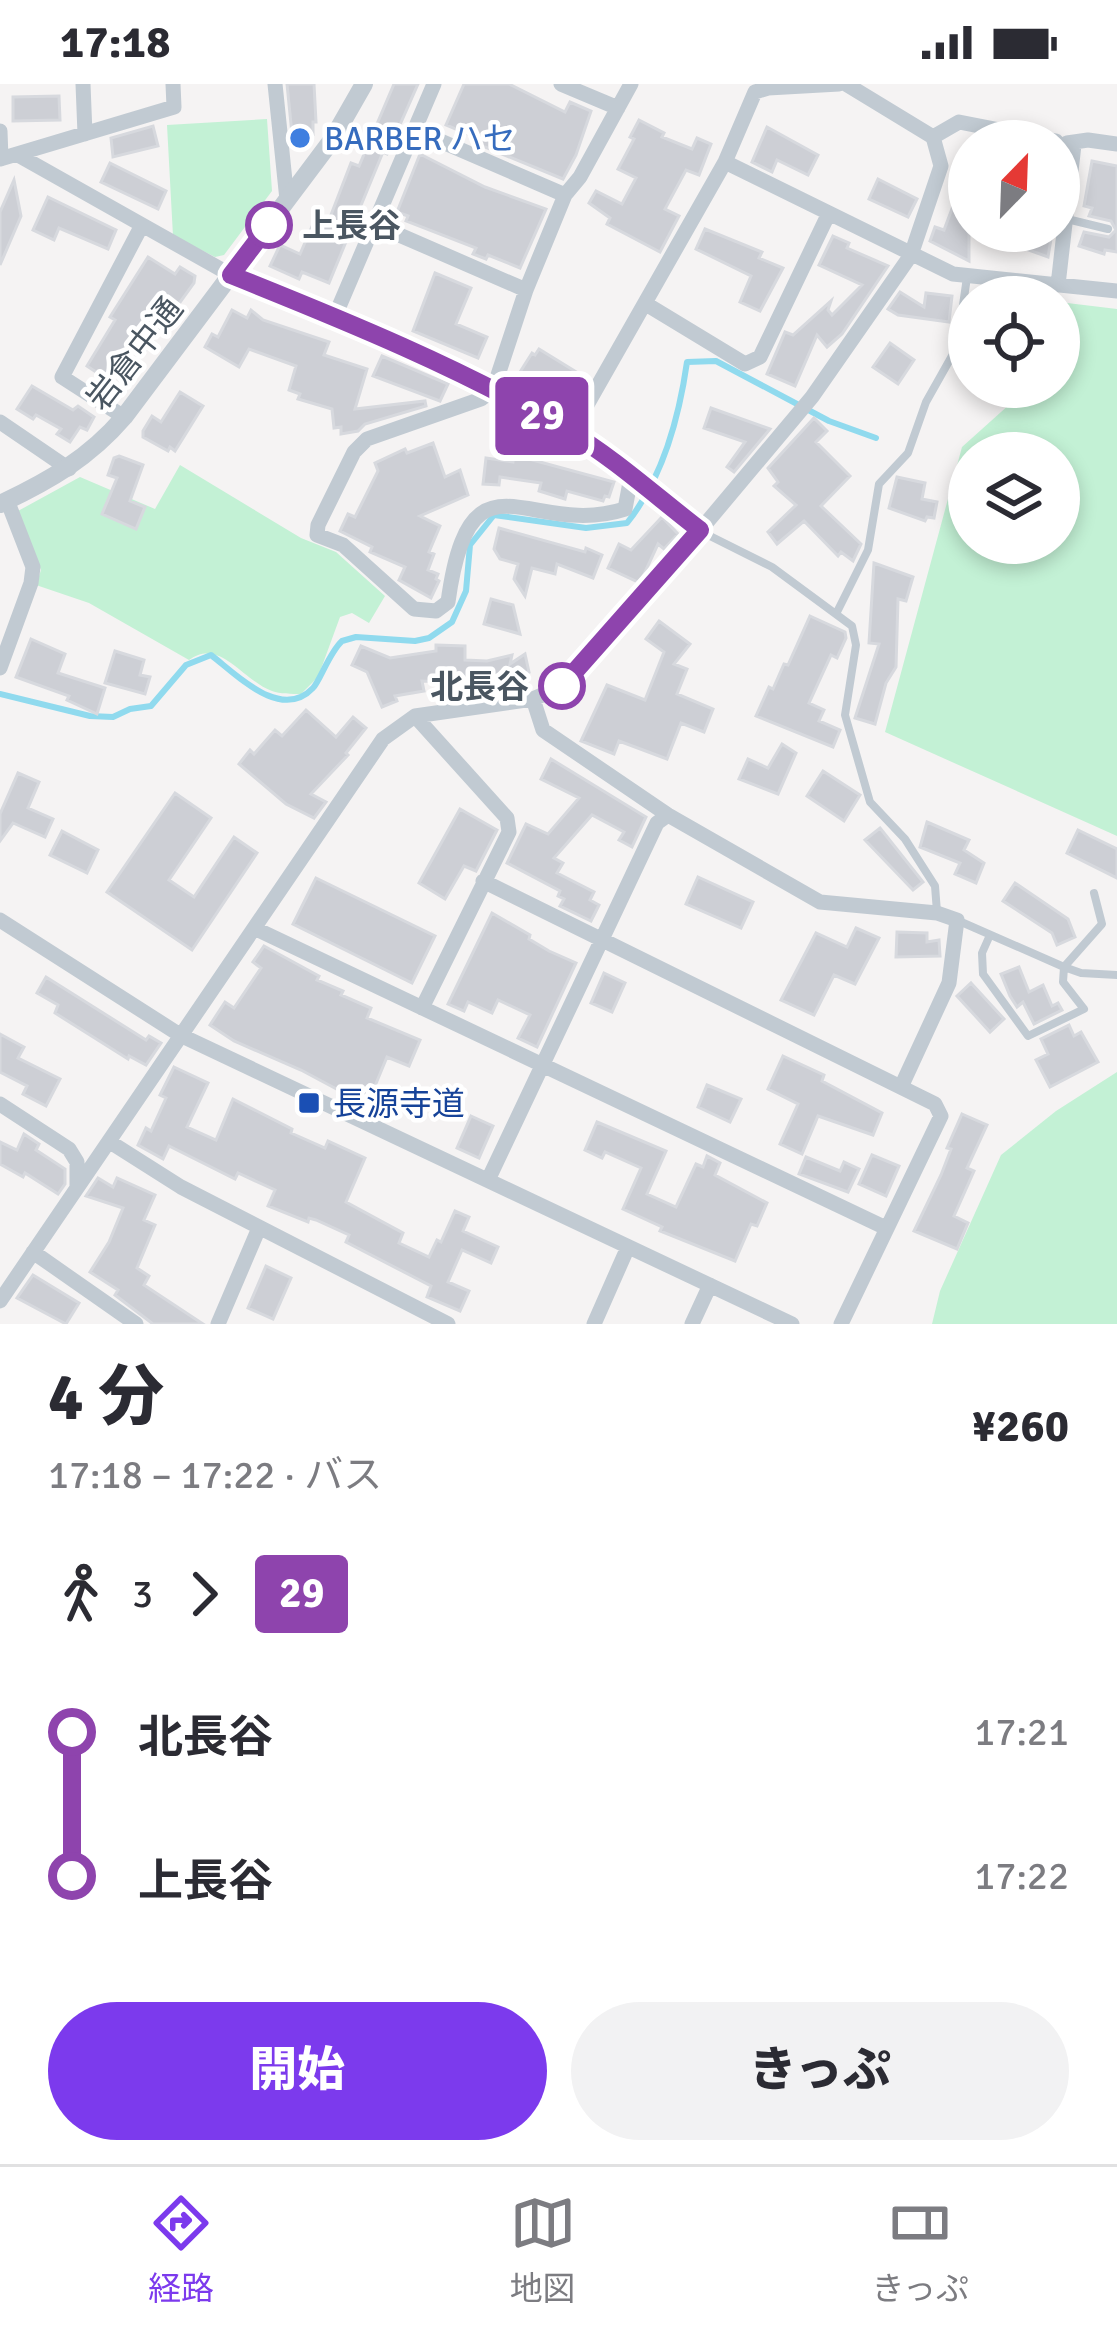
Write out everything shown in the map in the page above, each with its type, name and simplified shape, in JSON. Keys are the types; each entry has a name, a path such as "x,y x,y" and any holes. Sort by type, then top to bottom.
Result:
{"street":[{"path":"83,84 85,134"},
{"path":"6,158 174,106 173,84"},
{"path":"275,84 287,200"},
{"name":"岩倉中通","path":"4,502 69,469 101,444 332,140 364,84"},
{"path":"335,316 434,84"},
{"path":"561,84 617,108"},
{"path":"631,84 580,177 565,195 526,290 493,390 481,399 367,439 354,452 317,536 343,545 414,609 436,611 448,602 455,550 484,510 515,504 554,513 610,514 625,509 631,477"},
{"path":"0,1301 383,739 415,716 533,699 562,686 812,397 911,255 941,166 933,136 843,84 754,92 725,162 572,433"},
{"path":"933,136 948,128"},
{"path":"415,130 565,195"},
{"path":"0,131 6,158"},
{"path":"1080,141 1117,144"},
{"path":"6,158 231,275 335,316 493,390 572,433 700,530"},
{"path":"725,162 911,255 967,276"},
{"path":"646,304 746,364 760,357 829,213"},
{"path":"374,224 526,290"},
{"path":"124,417 62,377 142,225"},
{"path":"1080,287 1117,291"},
{"path":"0,422 69,469"},
{"path":"0,668 33,567 4,502"},
{"path":"533,699 544,730 668,815 820,902 937,913 957,920 950,983 901,1088"},
{"path":"415,716 507,818 509,832 422,1007"},
{"path":"488,1180 657,823 668,815"},
{"path":"483,881 935,1104 941,1116 841,1324"},
{"path":"0,920 180,1035 792,1324"},
{"path":"256,929 886,1228"},
{"path":"0,1104 69,1149 76,1162 76,1186"},
{"path":"110,1142 410,1316 448,1324"},
{"path":"218,1324 259,1228"},
{"path":"594,1324 628,1247"},
{"path":"33,1252 136,1324"},
{"path":"692,1324 710,1286"}],"lane":[{"path":"1080,222 1108,229"},
{"path":"837,612 868,550 879,484 908,453 926,402 948,363"},
{"path":"700,530 772,567 852,626 856,645 844,715 870,802 905,839 935,886 937,913"},
{"path":"990,934 982,953 983,974 1028,1036 1084,1009 1063,982 1064,968 1102,924 1094,893"},
{"path":"957,920 1081,974 1117,975"}],"green space":[{"path":"267,119 272,191 224,255 215,257 173,236 167,125"},
{"path":"1080,305 1117,309 1117,836 885,732 948,499 948,564 1080,564 1080,432 979,432 1006,408 1080,408"},
{"path":"180,465 301,538 336,552 385,596 369,623 352,613 340,617 318,677 301,694 261,686 221,657 200,654 189,660 89,603 36,585 41,570 18,511 80,477 155,509"},
{"path":"1117,1072 1117,1324 932,1324 940,1291 1001,1155 1056,1111"}],"building":[{"path":"287,84 314,84 316,122 307,144 293,144"},
{"path":"394,84 418,84 387,154 383,152 329,283 302,272 299,279 270,266 280,245 300,254 317,215 329,220 351,163 359,166"},
{"path":"464,84 509,84 565,112 570,102 591,111 563,179 480,145 482,140 446,125"},
{"path":"59,96 60,120 13,121 13,97"},
{"path":"639,120 664,133 662,137 692,149 697,138 711,144 699,175 686,170 665,209 679,216 660,252 607,224 610,218 589,203 596,191 622,204 636,178 618,169"},
{"path":"153,126 158,146 113,157 111,138"},
{"path":"767,127 818,155 808,175 777,160 772,172 752,162"},
{"path":"420,154 485,187 546,209 520,268 473,254 476,248 406,221 408,216 397,212"},
{"path":"1092,161 1117,166 1117,252 1105,250 1104,254 1080,246 1084,232 1109,237 1116,230 1111,221 1089,216 1092,208 1084,206"},
{"path":"110,163 166,191 158,209 101,182"},
{"path":"878,179 917,199 908,217 869,199"},
{"path":"14,180 21,216 0,265 0,212"},
{"path":"48,197 116,230 108,249 59,228 54,240 33,230"},
{"path":"948,219 948,250 930,241 935,227 944,230"},
{"path":"705,229 762,252 759,258 783,268 760,311 740,302 751,276 696,249"},
{"path":"833,236 849,243 847,248 888,266 842,334 827,347 817,335 795,386 767,374 785,332 793,335 831,301 828,310 832,315 862,285 819,265"},
{"path":"148,257 175,274 180,267 195,276 194,283 142,355 130,347 108,380 87,366 115,320 110,317"},
{"path":"435,273 471,288 456,324 487,337 478,358 413,331"},
{"path":"900,292 924,307 926,293 948,296 948,322 898,315 888,309"},
{"path":"232,310 247,318 251,310 263,320 329,342 324,355 367,369 355,409 425,401 426,406 341,434 341,427 334,428 332,409 298,399 300,394 289,390 296,366 249,349 239,367 205,347 212,334 218,337"},
{"path":"890,343 914,360 898,384 873,367"},
{"path":"539,349 578,373 564,400 520,372"},
{"path":"382,356 448,384 440,401 373,376"},
{"path":"32,386 94,417 87,430 80,427 70,442 57,434 61,429 17,409"},
{"path":"180,392 203,406 175,451 170,447 168,451 143,437 143,431 152,416 161,422"},
{"path":"711,408 770,429 734,472 727,467 745,442 704,428"},
{"path":"814,418 827,431 816,442 850,476 821,506 861,544 853,561 841,552 838,556 804,521 777,544 768,532 796,505 774,486 778,482 768,468"},
{"path":"433,443 445,477 460,470 468,495 420,516 440,526 429,552 434,554 428,570 438,574 439,581 431,598 399,580 405,567 370,552 372,547 340,531 348,514 355,517 378,471 375,463"},
{"path":"514,455 614,482 609,497 603,501 567,491 565,499 539,491 541,483 500,477 499,485 483,484 486,458 513,462"},
{"path":"119,456 143,465 130,501 145,507 136,529 102,514 117,478 108,475"},
{"path":"897,477 925,483 922,499 937,502 934,518 925,521 889,508"},
{"path":"662,517 678,534 664,549 658,544 640,583 608,568 619,544 631,550"},
{"path":"499,528 602,555 593,578 557,564 555,574 532,568 525,596 514,579 518,564 500,559 494,549"},
{"path":"874,563 913,577 906,601 898,599 896,667 886,683 875,724 855,718 879,644 869,643"},
{"path":"491,599 513,605 520,634 484,624"},
{"path":"810,616 845,632 837,658 831,655 809,703 824,710 819,721 840,730 833,747 756,716 769,687 773,689 784,664 788,665"},
{"path":"659,621 690,644 674,664 687,669 677,694 713,709 704,732 681,723 667,759 619,741 614,754 581,741 607,685 645,700 664,652 646,639"},
{"path":"31,639 65,654 58,673 105,688 97,714 67,700 69,696 16,677"},
{"path":"436,645 465,646 465,660 512,655 510,664 525,654 529,672 492,680 492,684 422,681 424,691 395,696 397,701 382,707 367,672 352,665 361,646 390,658 436,651"},
{"path":"115,651 144,660 140,675 150,677 145,694 105,683"},
{"path":"306,710 336,737 353,717 366,728 311,794 326,802 314,818 286,804 239,764 275,730 282,736"},
{"path":"782,744 796,753 778,794 739,779 748,759 768,768"},
{"path":"551,759 646,817 632,847 619,840 624,832 592,815 554,858 563,863 557,873 594,892 590,900 599,905 591,921 560,906 564,899 558,896 560,891 507,863 526,824 548,834 579,798 541,779"},
{"path":"823,771 860,795 844,821 807,796"},
{"path":"18,773 39,782 28,808 53,819 45,837 13,823 0,841 0,814"},
{"path":"175,793 211,818 169,880 194,897 234,837 257,853 192,950 107,892"},
{"path":"460,809 497,830 476,871 464,866 445,899 419,883"},
{"path":"927,822 969,840 964,850 984,863 976,883 955,874 960,863 920,847"},
{"path":"880,828 923,882 913,890 865,840"},
{"path":"1078,830 1117,849 1117,878 1067,853"},
{"path":"62,831 98,850 87,873 50,855"},
{"path":"698,877 753,902 741,928 686,904"},
{"path":"316,878 435,936 412,983 293,924"},
{"path":"1015,883 1068,919 1075,937 1057,945 1052,933 1003,901"},
{"path":"492,913 576,963 537,1047 518,1038 530,1015 498,1000 492,1013 468,1002 464,1011 448,1004"},
{"path":"856,928 879,938 855,984 834,975 814,1015 781,1000 816,933 847,947"},
{"path":"897,932 927,933 927,942 939,940 940,956 896,957"},
{"path":"264,946 343,991 341,995 371,1008 367,1018 420,1040 409,1066 387,1057 370,1098 346,1089 344,1093 210,1025 225,1002 234,1008 261,968 253,962"},
{"path":"1019,967 1029,992 1043,985 1052,1006 1058,1003 1062,1010 1034,1024 1023,1002 1017,1007 1001,974"},
{"path":"604,973 625,983 612,1012 591,1003"},
{"path":"46,977 146,1040 149,1036 161,1043 146,1065 128,1059 55,1013 58,1005 37,993"},
{"path":"971,983 1004,1019 990,1032 957,996"},
{"path":"1069,1025 1074,1036 1081,1032 1098,1062 1050,1087 1036,1060 1048,1054 1041,1039"},
{"path":"0,1034 24,1047 18,1058 60,1079 46,1106 23,1094 27,1086 0,1072"},
{"path":"783,1056 824,1075 822,1081 882,1113 873,1135 818,1116 802,1154 780,1144 798,1104 768,1089"},
{"path":"174,1067 208,1083 187,1127 216,1140 233,1099 292,1129 291,1133 325,1148 328,1141 365,1158 346,1202 403,1233 399,1243 429,1257 455,1211 469,1217 463,1231 498,1247 491,1263 462,1250 448,1282 469,1291 460,1311 427,1297 431,1286 346,1242 349,1235 268,1206 275,1190 238,1173 235,1179 169,1146 163,1159 138,1145 146,1128 151,1131 166,1098 160,1095"},
{"path":"707,1085 741,1099 730,1122 698,1107"},
{"path":"962,1114 987,1125 967,1168 974,1171 954,1216 968,1223 957,1249 914,1231 941,1175"},
{"path":"471,1116 493,1126 479,1158 457,1148"},
{"path":"597,1122 666,1151 647,1194 676,1207 696,1164 703,1167 707,1156 720,1163 715,1175 767,1203 757,1226 751,1224 735,1261 660,1231 662,1227 623,1209 641,1168 605,1152 602,1158 585,1150"},
{"path":"24,1134 39,1144 36,1150 65,1169 65,1184 58,1194 0,1164 0,1142 17,1150"},
{"path":"872,1155 899,1166 886,1196 859,1184"},
{"path":"806,1157 840,1171 844,1162 859,1169 848,1192 799,1174"},
{"path":"98,1178 113,1187 117,1178 155,1195 144,1220 155,1225 137,1268 149,1276 144,1285 203,1324 153,1324 115,1295 118,1290 90,1272 123,1208 86,1196"},
{"path":"266,1266 291,1278 273,1319 248,1308"},
{"path":"33,1275 79,1303 66,1324 17,1298"}],"waterway":[{"path":"0,694 90,716 113,717 151,706 186,665 211,655 259,691 287,700 313,688 342,641 429,638 452,622 466,591 470,545 494,515 586,528 627,523 668,447 687,362 716,361 829,421 876,438"}],"bus line":[{"name":"29","path":"269,225 231,275 335,316 493,390 572,433 700,530 562,686"}],"place":[{"name":"BARBER ハセ","path":"300,138"},
{"name":"上長谷","path":"269,225"},
{"name":"北長谷","path":"562,686"},
{"name":"長源寺道","path":"309,1103"}]}
